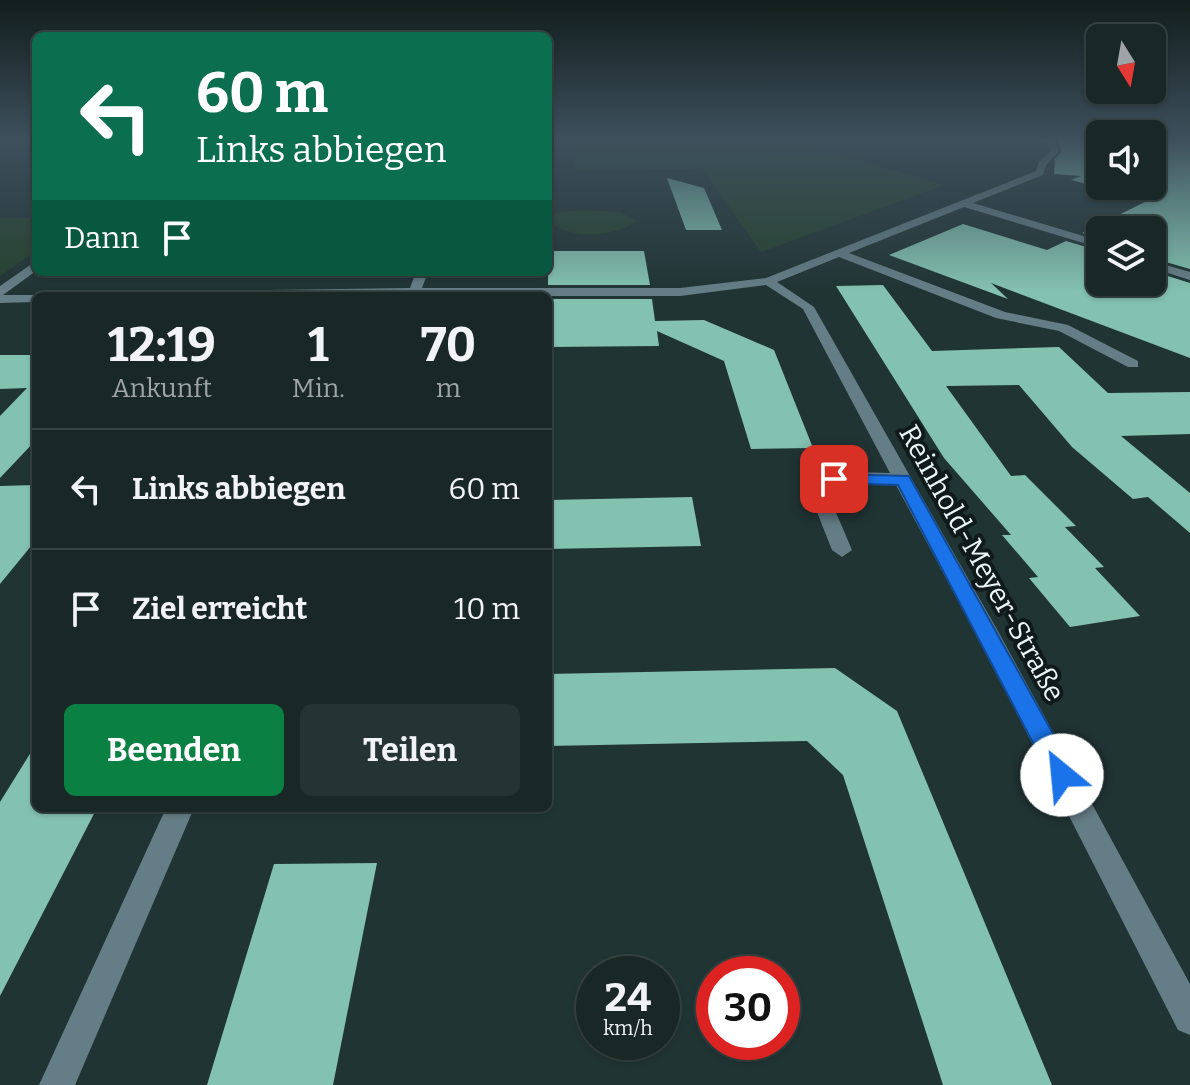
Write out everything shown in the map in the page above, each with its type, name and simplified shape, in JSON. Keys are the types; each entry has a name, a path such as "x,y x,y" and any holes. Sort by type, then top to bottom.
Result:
{"street":[{"path":"552,292 680,292 768,281 997,190"},
{"path":"963,203 1086,241"},
{"path":"836,252 1001,315 1063,328 1133,364"},
{"path":"0,292 32,268"},
{"path":"1166,268 1190,276"},
{"name":"Reinhold-Meyer-Straße","path":"768,281 808,307 1190,1018"},
{"path":"0,299 32,298"},
{"path":"842,550 816,487 834,479 903,479"},
{"path":"57,1085 178,812"}],"green space":[{"path":"717,190 931,190 761,252"},
{"path":"583,210 620,212 637,221 617,231 579,234 552,223 555,213"},
{"path":"0,218 32,218 32,254 0,276"}],"building":[{"path":"671,190 705,190 722,230 686,230"},
{"path":"1166,190 1190,190 1190,269 1166,262 1166,216 1117,216 1149,200 1166,200"},
{"path":"963,224 1047,250 1066,241 1086,247 1086,296 1166,296 1166,275 1190,283 1190,358 991,283 1008,299 889,255"},
{"path":"552,251 644,251 650,285 548,285 548,276 552,276"},
{"path":"883,285 932,351 1059,347 1108,393 1190,392 1190,434 1121,436 1190,493 1190,533 1148,497 1133,499 1072,447 1019,385 946,386 1011,476 1025,475 1076,526 1065,527 1104,567 1095,568 1140,616 1070,627 1029,578 1038,577 1002,535 1011,535 944,458 836,286"},
{"path":"552,299 652,299 655,321 704,320 774,350 813,448 751,449 724,361 657,331 659,346 552,347"},
{"path":"0,355 32,355 32,444 0,478 0,416 27,388 0,389"},
{"path":"32,485 32,545 0,584 0,486"},
{"path":"692,497 701,546 552,549 552,500"},
{"path":"835,668 897,711 1052,1085 943,1085 843,775 807,741 552,746 552,674"},
{"path":"32,750 32,812 95,812 0,996 0,802"},
{"path":"377,863 333,1085 207,1085 274,864"}],"route":[{"path":"834,479 903,479 1062,775"}]}
